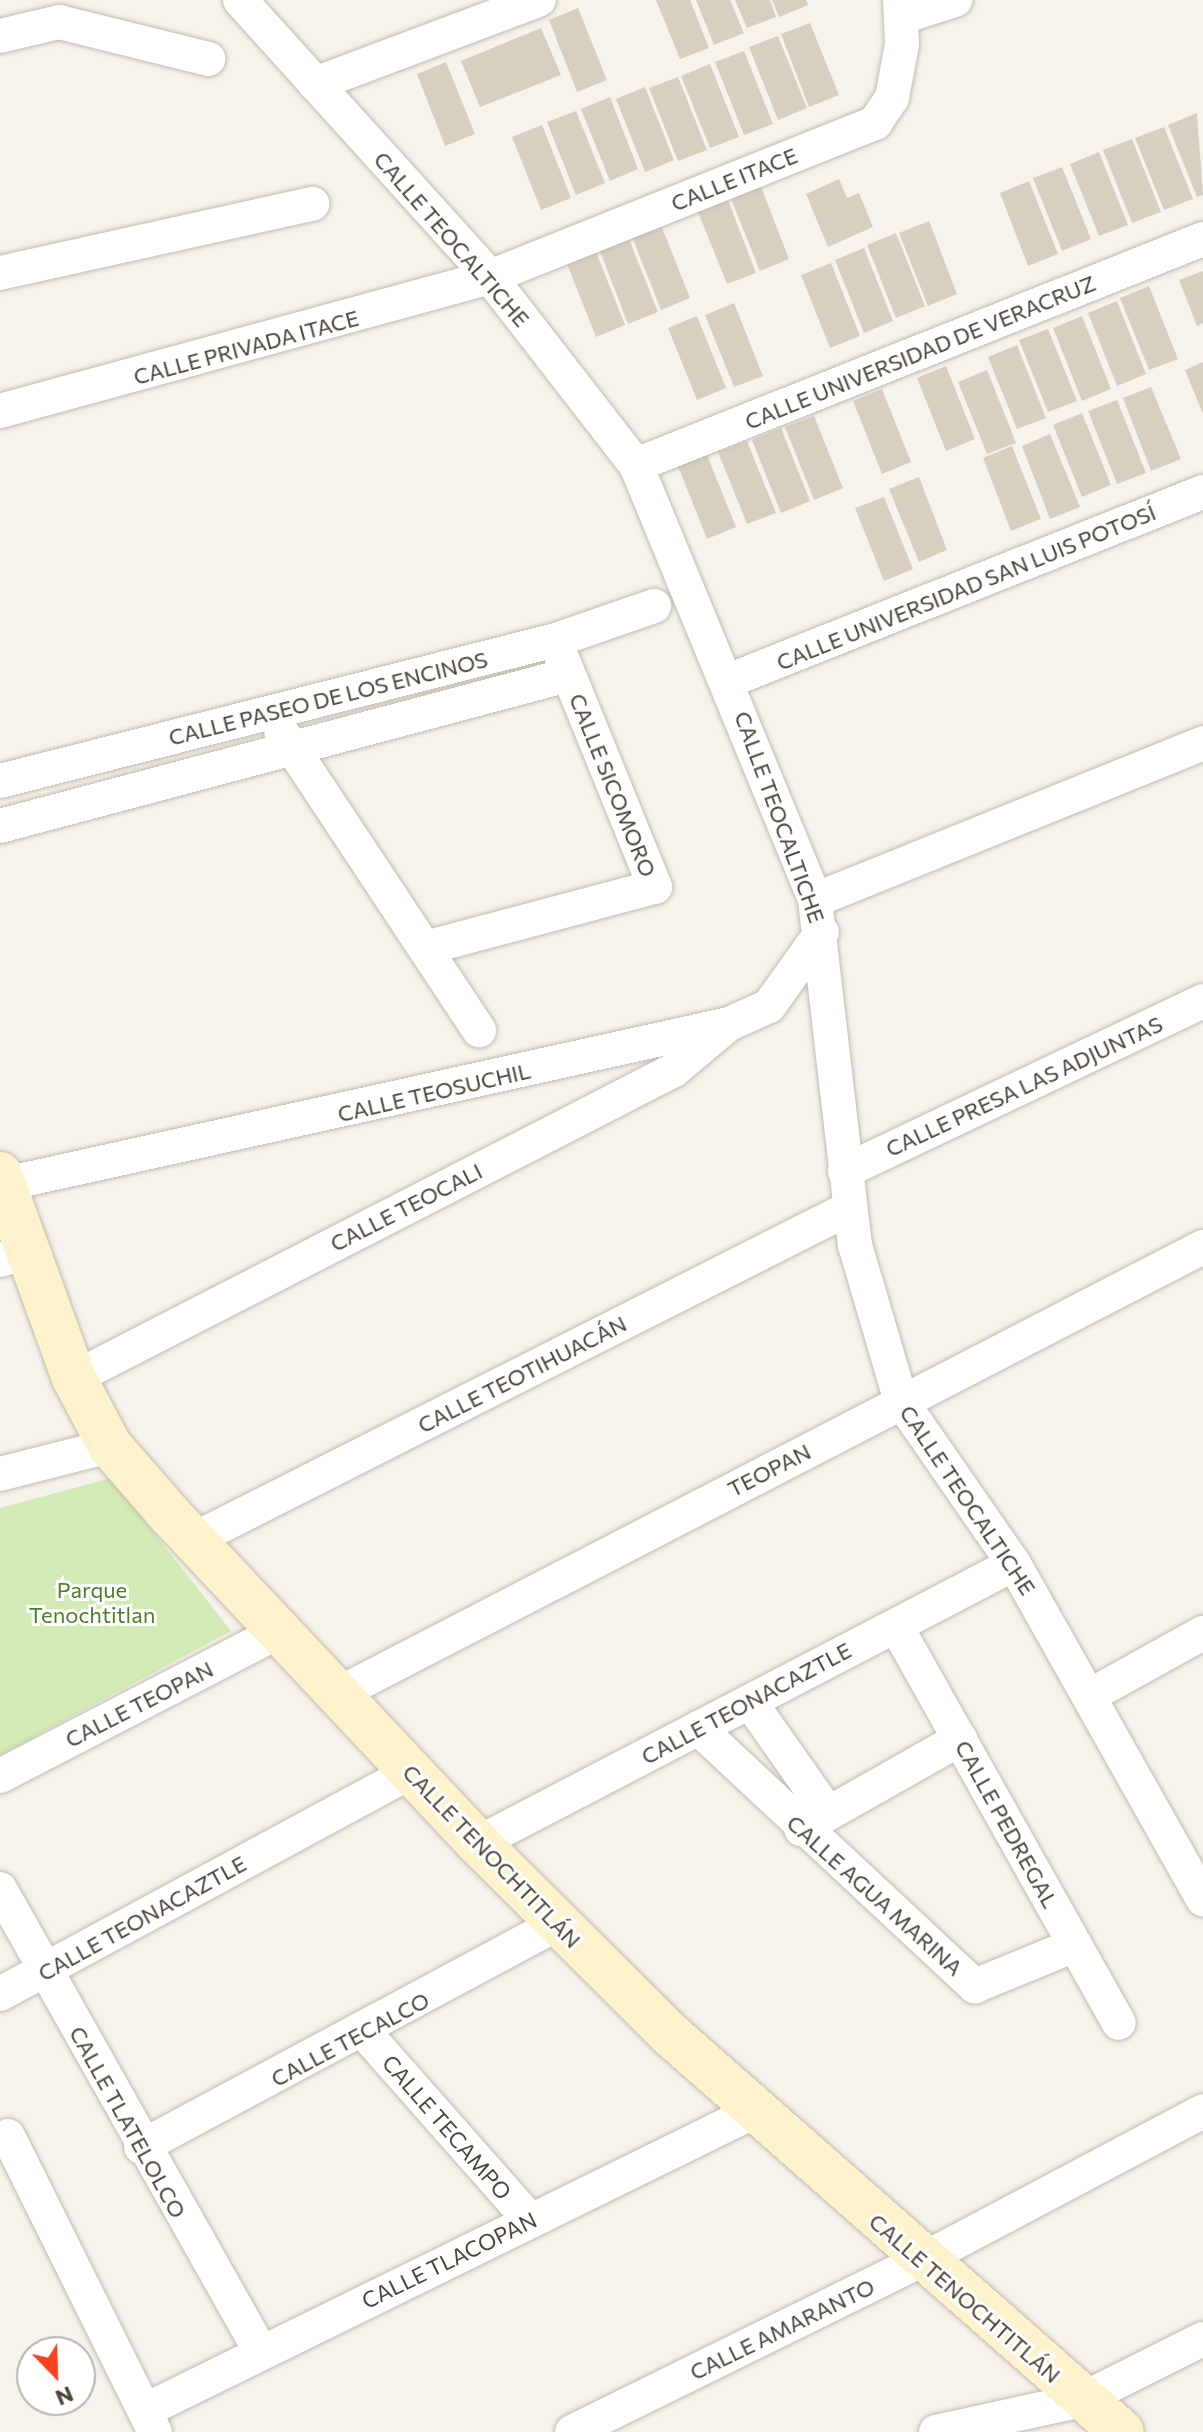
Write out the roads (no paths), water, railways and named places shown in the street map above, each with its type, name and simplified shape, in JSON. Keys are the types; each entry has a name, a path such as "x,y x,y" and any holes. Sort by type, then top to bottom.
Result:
{"street":[{"name":"CALLE TEOCALTICHE","path":"240,0 490,277 636,465 728,681 819,916 850,1208 901,1401 1014,1564 1091,1695 1203,1899"},
{"path":"315,84 539,0"},
{"path":"901,9 955,0"},
{"name":"CALLE ITACE","path":"490,277 875,123 892,98 901,9"},
{"path":"0,36 47,11 208,59"},
{"path":"0,273 312,204"},
{"name":"CALLE UNIVERSIDAD DE VERACRUZ","path":"636,465 1203,239"},
{"name":"CALLE PRIVADA ITACE","path":"0,411 490,277"},
{"name":"CALLE UNIVERSIDAD SAN LUIS POTOSÍ","path":"728,681 1203,492"},
{"name":"CALLE PASEO DE LOS ENCINOS","path":"0,781 556,640 654,606"},
{"name":"CALLE SICOMORO","path":"425,948 655,887 556,640"},
{"name":"CALLE PASEO DE LOS ENCINOS","path":"0,826 568,675"},
{"path":"268,714 294,748 479,1030"},
{"path":"819,916 1203,743"},
{"name":"CALLE TEOSUCHIL","path":"2,1179 729,1024 769,1006 819,916"},
{"name":"CALLE PRESA LAS ADJUNTAS","path":"845,1171 1202,1006"},
{"name":"CALLE TEOCALI","path":"74,1378 674,1070 729,1024"},
{"name":"CALLE TENOCHTITLÁN","path":"2,1179 16,1255 74,1378 110,1446 193,1540 336,1695 557,1924 753,2112 1081,2400 1122,2432"},
{"name":"CALLE TEOTIHUACÁN","path":"193,1540 850,1208"},
{"name":"TEOPAN","path":"336,1695 1203,1247"},
{"path":"0,1474 110,1446"},
{"name":"CALLE TEONACAZTLE","path":"478,1843 1014,1564"},
{"name":"CALLE PEDREGAL","path":"896,1626 1119,2023"},
{"name":"CALLE TEOPAN","path":"0,1776 278,1632"},
{"path":"1091,1695 1203,1633"},
{"path":"750,1702 815,1821 960,1739"},
{"name":"CALLE AGUA MARINA","path":"698,1728 815,1821 975,1986 1075,1945"},
{"name":"CALLE TEONACAZTLE","path":"0,1994 410,1772"},
{"name":"CALLE TLATELOLCO","path":"0,1889 141,2147 261,2352"},
{"name":"CALLE TECALCO","path":"141,2147 365,2033 557,1924"},
{"name":"CALLE TECAMPO","path":"365,2033 530,2220"},
{"name":"CALLE AMARANTO","path":"572,2432 922,2260 1203,2111"},
{"name":"CALLE TLACOPAN","path":"151,2421 261,2352 753,2112"},
{"path":"8,2136 151,2421"},
{"path":"936,2432 1081,2400 1203,2339"}],"park label":[{"name":"Parque Tenochtitlan","path":"92,1602"}]}
